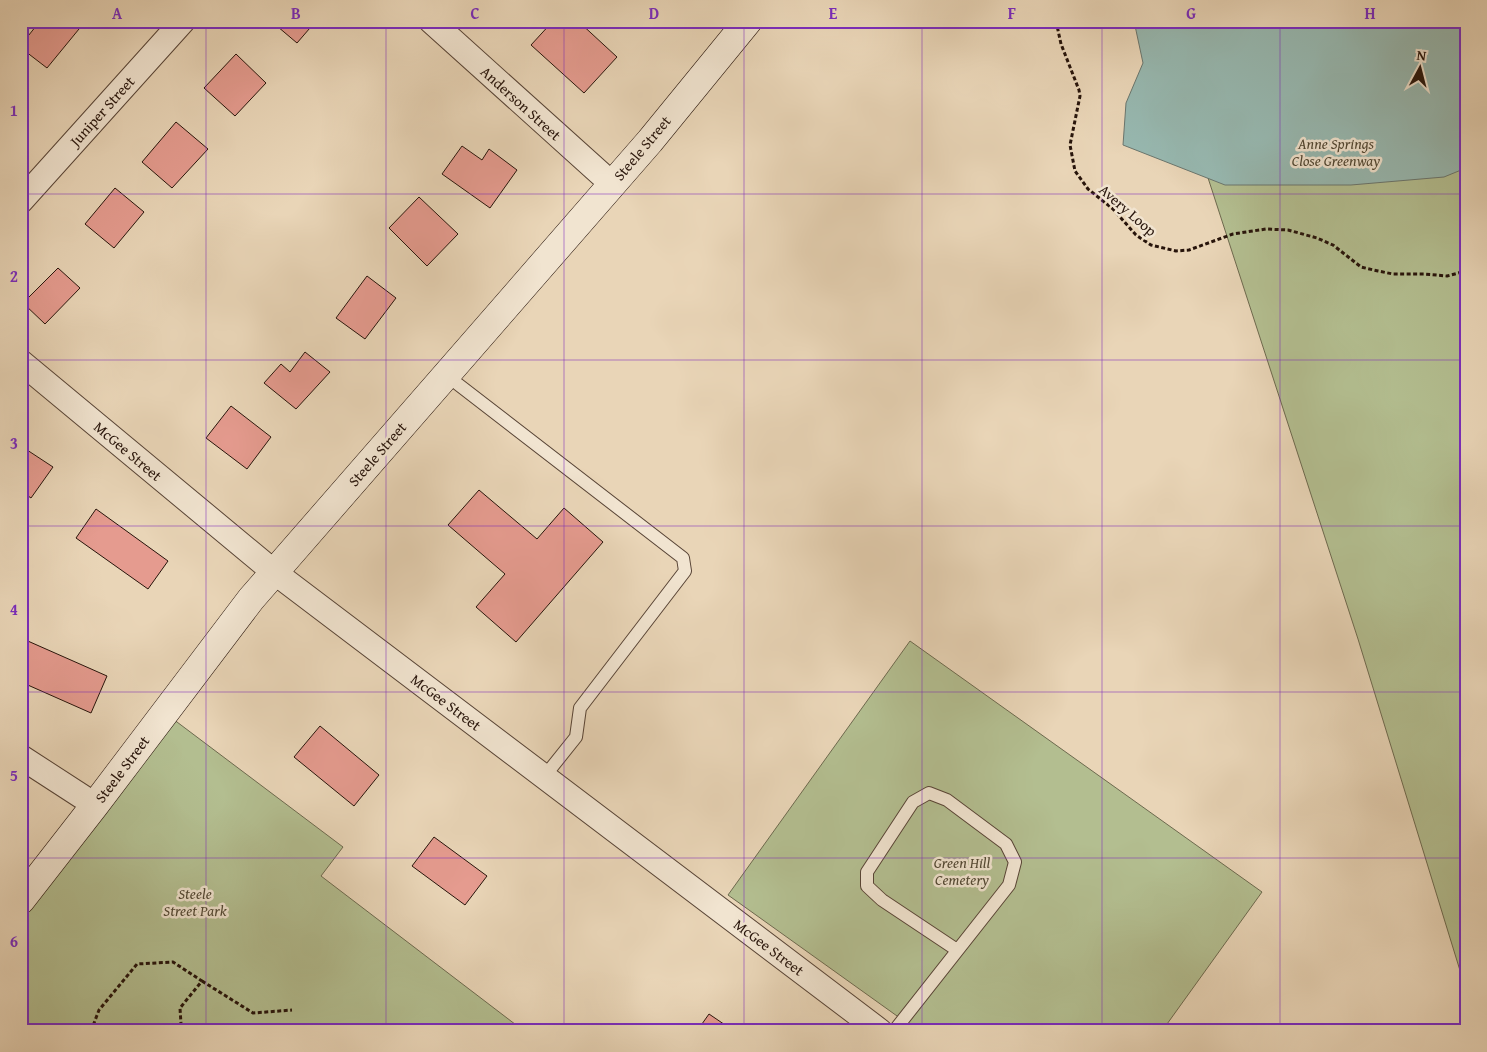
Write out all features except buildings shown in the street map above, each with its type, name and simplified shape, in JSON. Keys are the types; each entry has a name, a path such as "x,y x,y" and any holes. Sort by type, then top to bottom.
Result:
{"street":[{"name":"Juniper Street","path":"21,201 183,21"},
{"name":"Anderson Street","path":"431,21 612,184"},
{"name":"Steele Street","path":"21,900 251,599 650,141 748,21"},
{"name":"McGee Street","path":"21,362 274,572 880,1031"},
{"path":"21,757 95,805"}],"lane":[{"path":"446,375 682,558 685,571 580,708 576,737 544,777"},
{"path":"894,1031 1009,885 1015,862 1006,844 947,800 929,793 913,802 867,872 867,886 882,900 957,950"}],"path":[{"name":"Avery Loop","path":"1056,21 1060,44 1080,96 1070,145 1075,171 1088,189 1113,209 1136,235 1145,242 1163,249 1189,250 1232,234 1266,229 1288,230 1317,238 1333,245 1356,264 1372,270 1393,274 1446,276 1466,271"},
{"path":"91,1031 99,1010 136,964 173,962 253,1013 292,1010"},
{"path":"189,1031 181,1024 180,1008 202,981"}],"green space":[{"name":"Anne Springs Close Greenway","path":"1157,21 1466,21 1466,990 1358,639"},
{"name":"Green Hill Cemetery","path":"910,641 1262,892 1162,1031 918,1031 728,895"},
{"name":"Steele Street Park","path":"173,719 343,847 321,876 524,1031 21,1031 21,917"}],"water":[{"path":"1134,21 1466,21 1466,168 1444,177 1351,185 1225,185 1123,145 1126,103 1143,63"}]}
